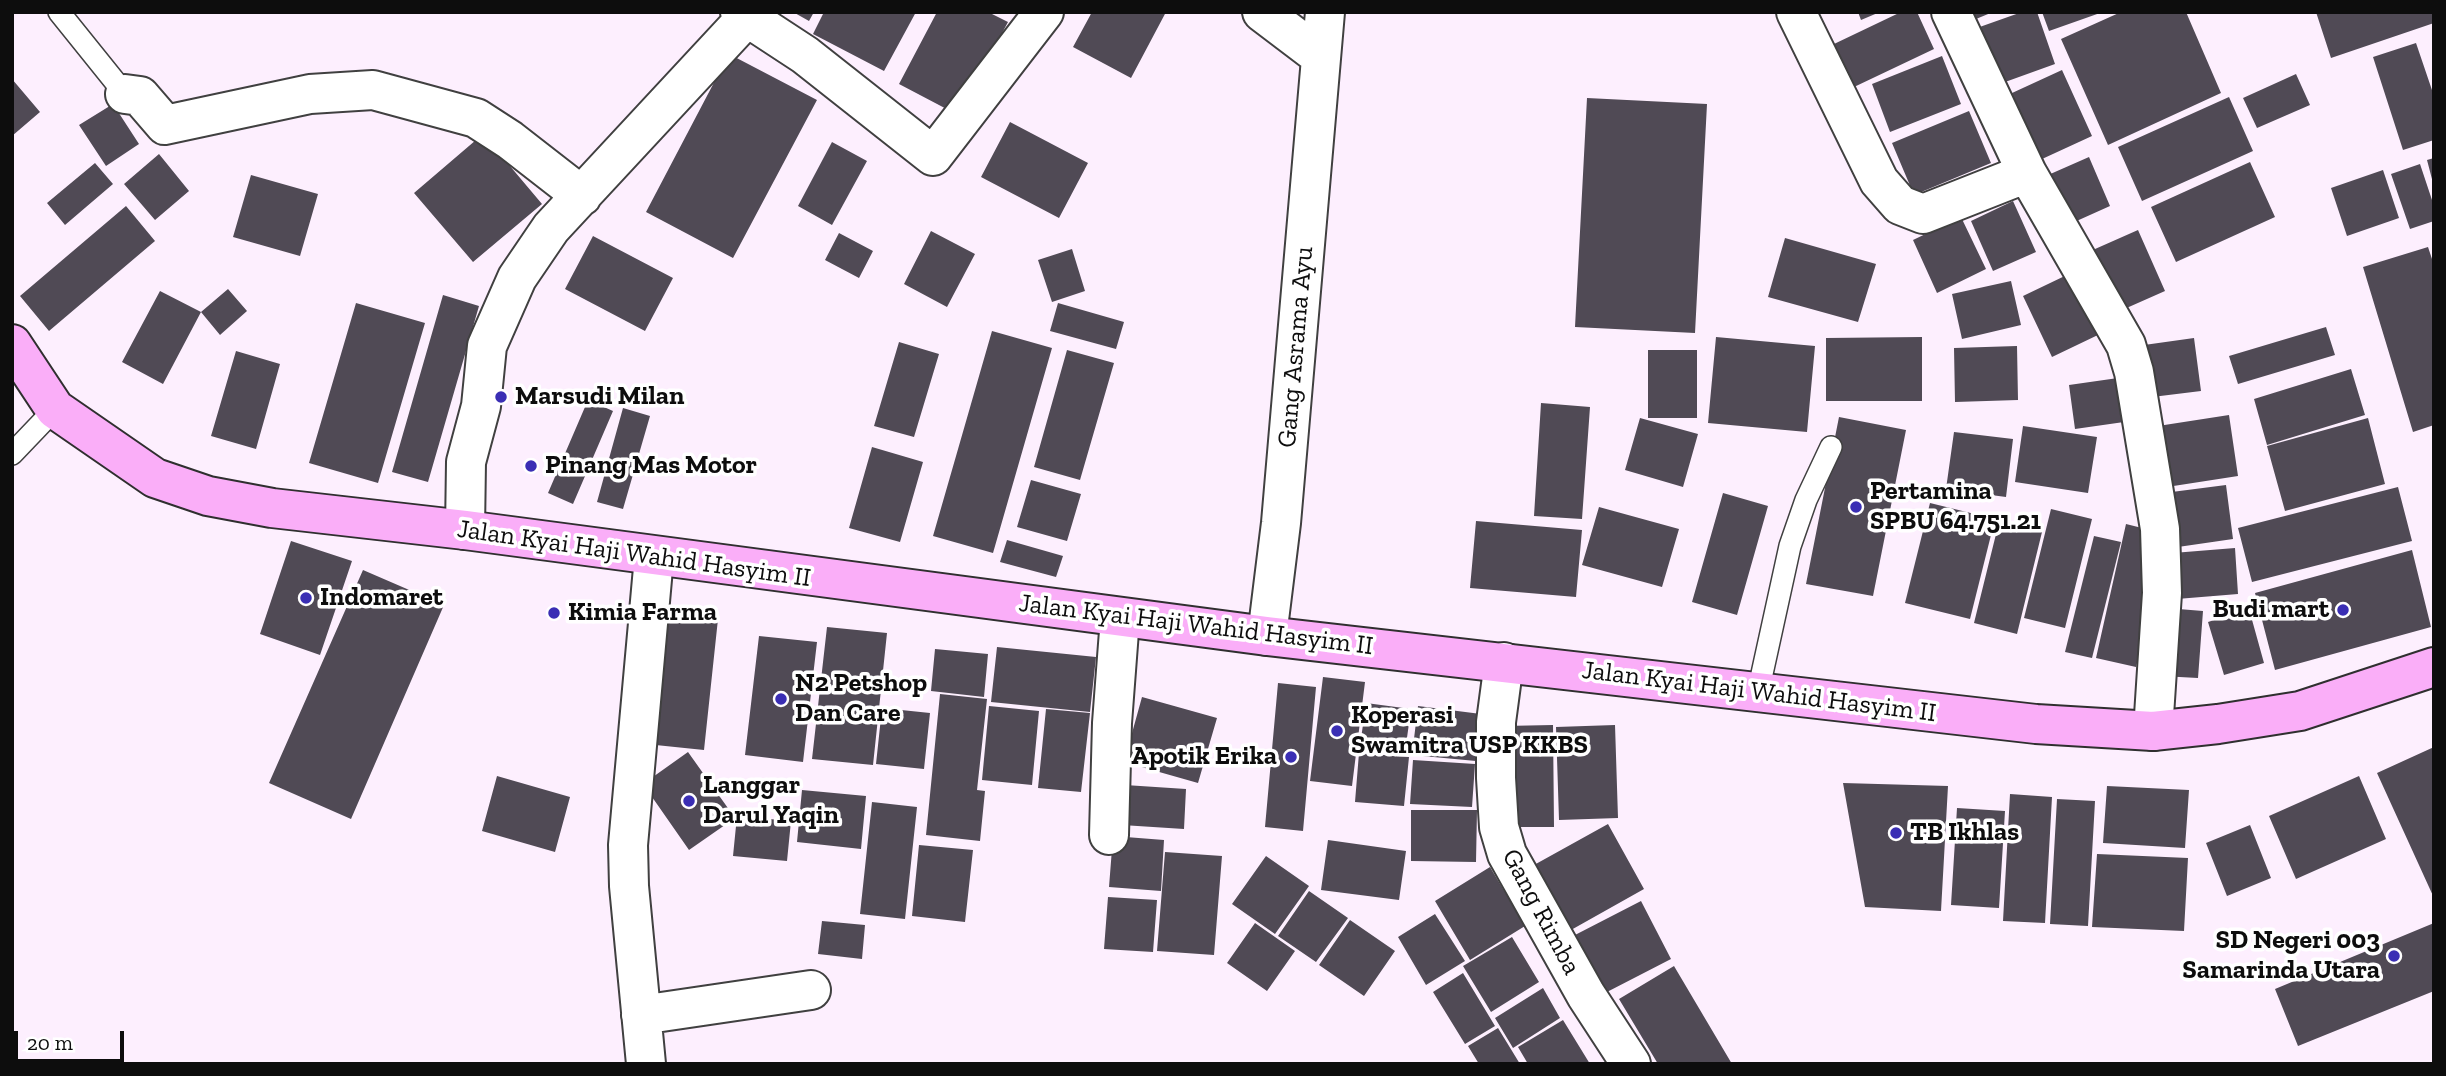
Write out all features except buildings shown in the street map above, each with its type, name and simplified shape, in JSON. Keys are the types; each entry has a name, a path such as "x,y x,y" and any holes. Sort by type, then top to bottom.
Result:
{"street":[{"path":"464,530 467,462 481,405 487,346 516,278 551,228 744,15 804,55 933,156 1044,12"},
{"path":"1262,12 1320,56"},
{"name":"Gang Asrama Ayu","path":"1267,636 1281,523 1325,12"},
{"path":"1796,12 1879,181 1900,205 1923,214 2027,173"},
{"path":"1951,12 2027,173 2114,322 2126,345 2134,372 2160,529 2162,593 2153,731"},
{"path":"125,94 140,96 164,125 310,94 373,90 476,118 510,139 582,195"},
{"name":"Jalan Kyai Haji Wahid Hasyim II","path":"12,344 55,409 155,478 208,496 272,508 464,530 654,558 1267,636 2036,724 2153,731 2300,711 2434,667"},
{"path":"646,1064 629,886 628,845 654,558"},
{"path":"1109,835 1112,723 1120,618"},
{"name":"Gang Rimba","path":"1504,662 1496,722 1496,778 1499,827 1507,854 1586,995 1631,1064"},
{"path":"641,1015 811,990"}],"lane":[{"path":"59,12 125,94"},
{"path":"12,454 55,409"},
{"path":"1758,692 1790,545 1806,500 1832,447"}],"place":[{"name":"Marsudi Milan","path":"501,397"},
{"name":"Pinang Mas Motor","path":"531,466"},
{"name":"Pertamina SPBU 64.751.21","path":"1856,507"},
{"name":"Indomaret","path":"306,598"},
{"name":"Budi mart","path":"2343,610"},
{"name":"Kimia Farma","path":"554,613"},
{"name":"N2 Petshop Dan Care","path":"781,699"},
{"name":"Koperasi Swamitra USP KKBS","path":"1337,731"},
{"name":"Apotik Erika","path":"1291,757"},
{"name":"Langgar Darul Yaqin","path":"689,801"},
{"name":"TB Ikhlas","path":"1896,833"},
{"name":"SD Negeri 003 Samarinda Utara","path":"2394,956"}]}
